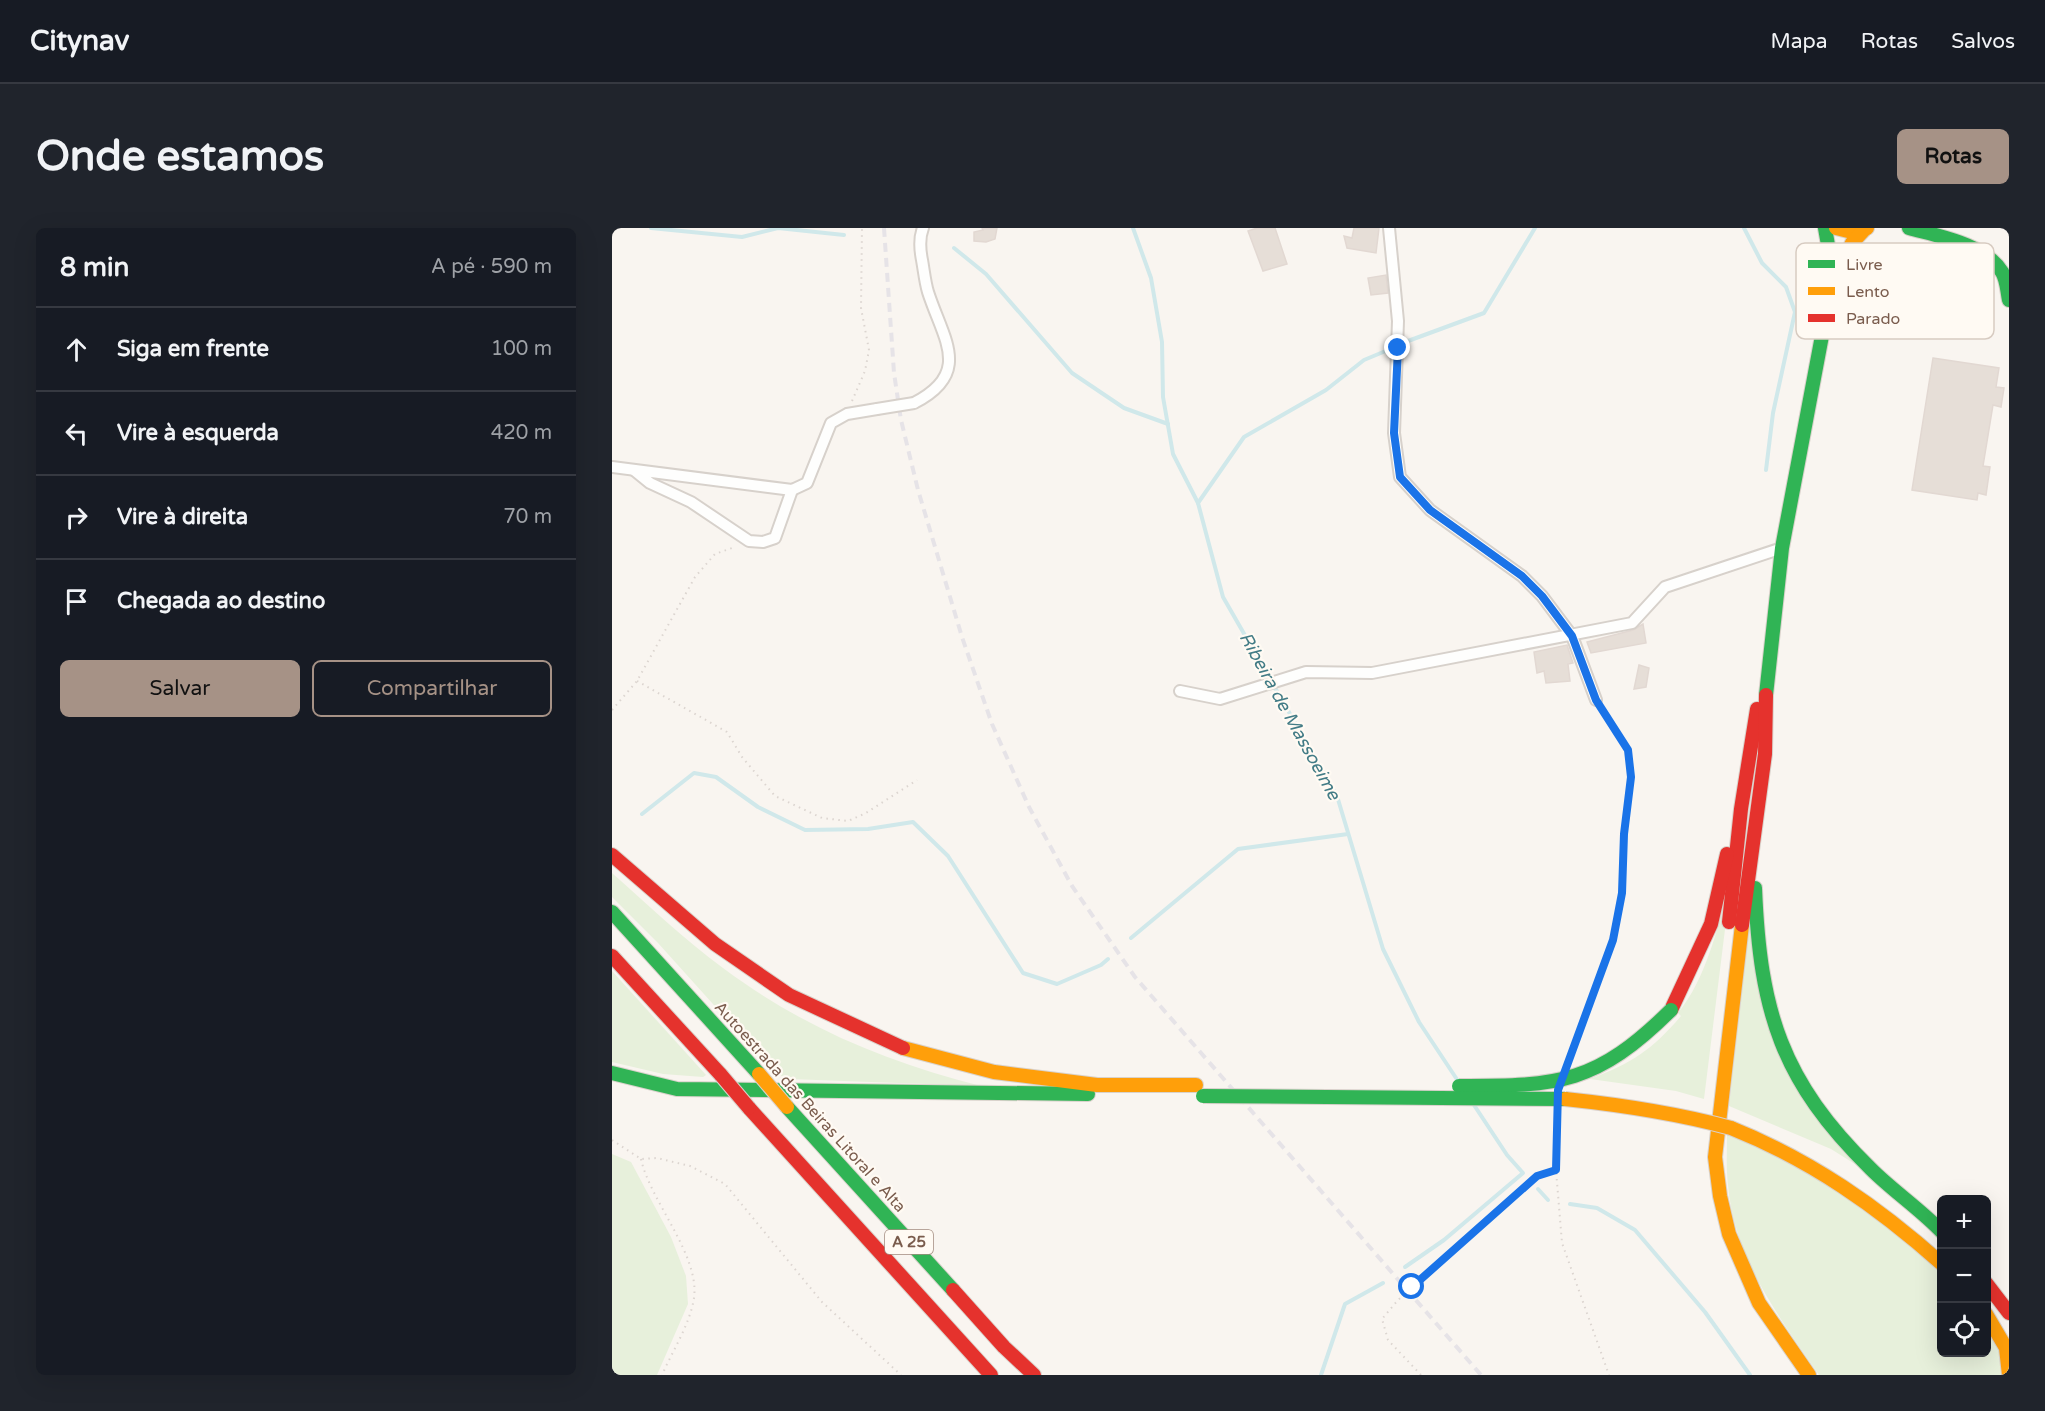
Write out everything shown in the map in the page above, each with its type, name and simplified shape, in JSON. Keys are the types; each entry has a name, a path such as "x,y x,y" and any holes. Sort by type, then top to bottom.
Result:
{"main road":[{"path":"1825,228 1828,243"},
{"path":"1836,228 1852,232 1865,229"},
{"path":"1910,228 1959,243"},
{"path":"1938,228 1955,241"},
{"path":"1854,243 1865,229"},
{"path":"1994,265 2002,272 2009,300"},
{"path":"1809,1375 1759,1303 1742,1268 1729,1234 1720,1196 1715,1157 1734,974 1765,754 1766,678 1782,548 1821,339"},
{"path":"1766,678 1755,717 1741,809 1708,1096 1705,1142 1708,1196 1723,1253 1749,1305 1795,1375"},
{"path":"612,855 715,944 789,995 908,1050 994,1072 1097,1085 1199,1091 1551,1084 1602,1067 1650,1033 1671,1010 1690,974 1711,924 1741,809"},
{"path":"1754,844 1756,932 1762,988 1772,1028 1795,1077 1827,1122 1864,1163 1925,1214 1937,1228"},
{"name":"Autoestrada das Beiras Litoral e Alta","path":"612,912 1004,1347 1034,1375"},
{"name":"A 25","path":"612,956 991,1375"},
{"path":"612,1073 677,1089 701,1090 1199,1091 1560,1099 1625,1105 1692,1118 1768,1141 1811,1165 1876,1211 1937,1261"},
{"path":"1991,1290 2009,1313"},
{"path":"1991,1322 2006,1348 2009,1375"}],"street":[{"path":"612,467 792,490 807,483 831,423 847,414 914,403 934,393 946,374 950,354 927,290 920,251 923,228"},
{"path":"1389,228 1398,321 1394,433 1400,477 1430,510 1522,576 1542,596 1572,636 1596,700"},
{"path":"634,470 650,483 691,501 749,541 763,542 775,537 792,490"},
{"path":"1180,691 1220,699 1306,672 1372,672 1632,623 1665,587 1782,548"}],"path":[{"path":"847,414 865,371 869,350 861,308 862,228"},
{"path":"612,710 637,681 695,577 715,554 749,541"},
{"path":"637,681 727,732 742,757 775,796 822,818 848,820 857,817 917,780"},
{"path":"1564,1070 1613,940 1622,893 1624,834 1631,777 1628,750 1596,700"},
{"path":"1557,1113 1556,1170 1562,1243 1609,1375"},
{"path":"612,1140 642,1159 657,1158 690,1166 725,1184 822,1302 901,1375"},
{"path":"642,1159 647,1181 671,1225 694,1283 692,1309 662,1375"},
{"path":"1421,1375 1388,1340 1383,1319 1398,1300 1537,1176 1556,1170"}],"green space":[{"path":"612,873 709,957 783,1008 878,1054 981,1086 789,1079 776,1074 658,943 612,897"},
{"path":"1730,889 1704,1099 1676,1091 1590,1079 1630,1061 1651,1047 1681,1016 1678,1013 1688,1000 1703,970"},
{"path":"1750,923 1764,1016 1858,1166 1831,1149 1729,1106"},
{"path":"612,971 706,1075 703,1077 663,1074 612,1062"},
{"path":"1727,1134 1754,1145 1812,1175 1896,1232 1937,1269 1937,1357 1991,1357 1991,1334 2000,1353 2001,1375 1819,1375 1774,1309 1749,1262 1732,1212 1727,1166"},
{"path":"612,1154 631,1162 671,1237 686,1276 688,1304 657,1375 612,1375"}],"building":[{"path":"982,228 997,228 995,239 986,242 974,241 974,232 983,230"},
{"path":"1257,228 1275,228 1287,264 1263,271 1248,231"},
{"path":"1354,228 1379,228 1376,253 1347,248 1344,236 1352,238"},
{"path":"1386,275 1388,293 1371,295 1368,278"},
{"path":"1933,358 1999,368 1996,387 2004,388 2001,407 1993,405 1983,466 1990,467 1986,495 1978,493 1977,500 1912,490"},
{"path":"1643,624 1646,643 1591,653 1587,642 1633,630"},
{"path":"1567,645 1573,663 1568,664 1570,681 1546,683 1544,671 1537,673 1534,652"},
{"path":"1639,665 1649,668 1646,687 1634,689"}],"waterway":[{"path":"651,228 742,237 778,228 844,235"},
{"path":"1133,228 1151,278 1162,342 1163,397 1173,454 1198,503"},
{"name":"Ribeira de Massoeime","path":"1408,341 1484,313 1535,228"},
{"path":"1744,228 1762,263 1786,287 1795,312 1773,413 1766,470"},
{"path":"954,248 986,274 1072,373 1124,408 1168,424"},
{"name":"Ribeira de Massoeime","path":"1388,350 1364,360 1326,390 1244,437 1198,503 1223,597 1337,796 1383,949 1419,1022 1458,1081"},
{"path":"642,814 694,773 716,777 758,807 805,830 868,829 913,822 948,856 1023,973 1057,984 1101,965 1108,959"},
{"path":"1131,938 1238,849 1348,834"},
{"path":"1405,1267 1444,1240 1523,1173 1507,1155 1474,1105"},
{"name":"Ribeira de Massoeime","path":"1538,1189 1548,1200"},
{"name":"Ribeira de Massoeime","path":"1570,1204 1597,1208 1635,1230 1705,1312 1750,1375"},
{"path":"1321,1375 1345,1304 1383,1283"}],"railway":[{"path":"884,228 894,373 901,420 918,490 962,637 992,724 1029,807 1072,886 1135,977 1481,1375"}],"traffic: fast":[{"path":"1825,228 1828,243"},
{"path":"1909,228 1962,243"},
{"path":"1994,262 2006,282 2009,300"},
{"path":"1766,695 1782,548 1821,339"},
{"path":"1755,888 1758,932 1770,1008 1781,1042 1796,1074 1840,1137 1879,1177 1937,1227"},
{"path":"612,912 759,1074"},
{"path":"1459,1086 1524,1085 1575,1076 1598,1067 1620,1053 1671,1010"},
{"path":"612,1073 677,1089 1088,1094"},
{"path":"1203,1096 1565,1099"},
{"path":"787,1107 953,1290"}],"traffic: slow":[{"path":"1836,228 1852,232 1867,228"},
{"path":"1852,243 1864,230"},
{"path":"1742,925 1715,1157 1720,1196 1729,1234 1759,1303 1809,1375"},
{"path":"903,1048 994,1072 1097,1085 1196,1085"},
{"path":"759,1074 787,1107"},
{"path":"1565,1099 1649,1110 1731,1128"},
{"path":"1731,1128 1816,1170 1868,1204 1937,1260"},
{"path":"1991,1322 2006,1348 2009,1375"}],"traffic: jam":[{"path":"1742,925 1765,754 1766,695"},
{"path":"1729,922 1741,809 1757,709"},
{"path":"1671,1010 1711,924 1727,854"},
{"path":"612,855 715,944 789,995 903,1048"},
{"path":"612,956 721,1075"},
{"path":"721,1075 749,1108"},
{"path":"749,1108 991,1375"},
{"path":"953,1290 1004,1347 1034,1375"},
{"path":"1991,1290 2009,1313"}],"route":[{"path":"1398,348 1394,433 1400,477 1410,491 1430,510 1522,576 1542,596 1572,636 1596,700 1628,750 1631,777 1624,834 1622,893 1613,940 1577,1032 1558,1090 1556,1170 1537,1176 1412,1287"}]}
